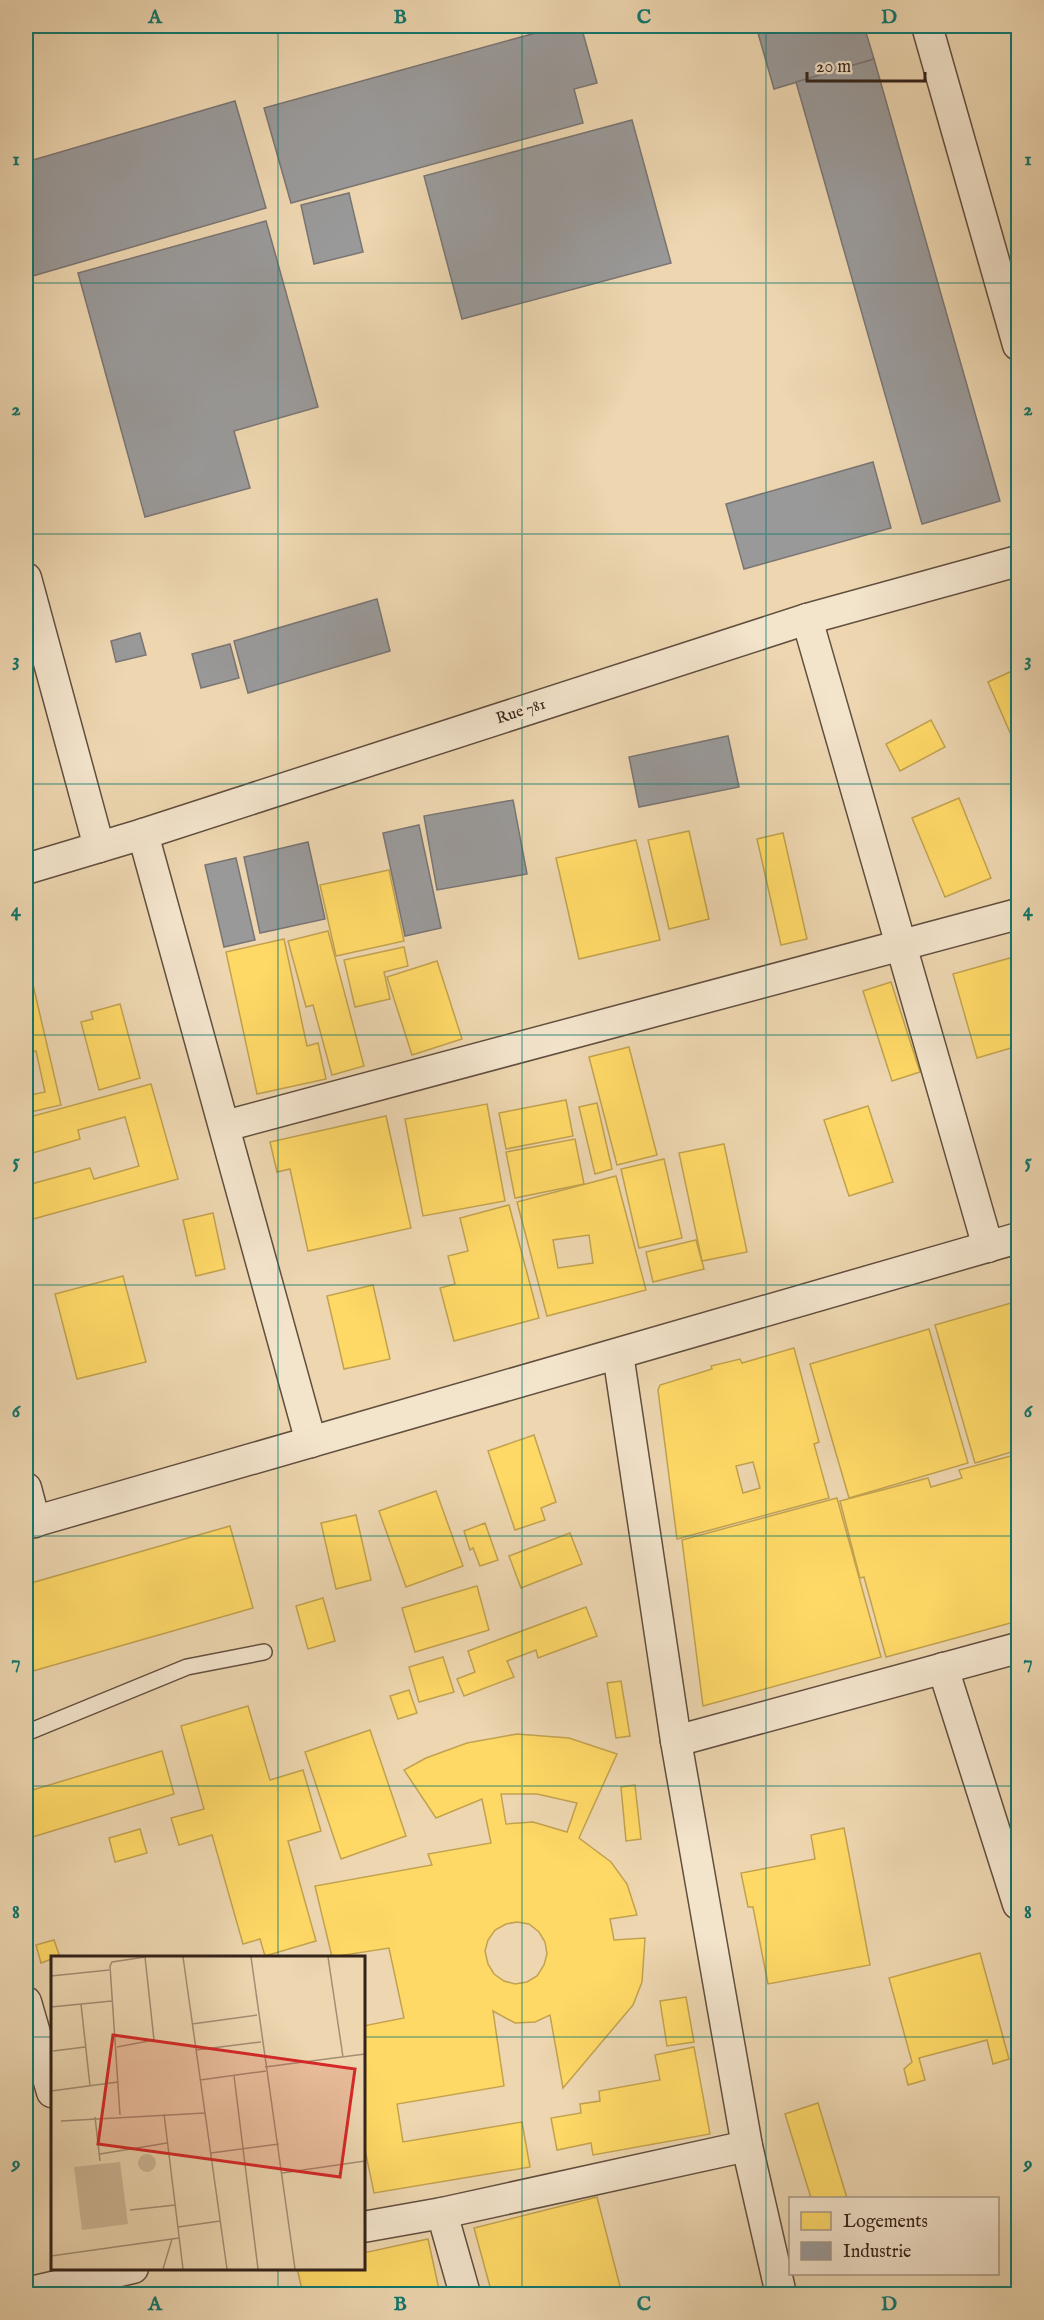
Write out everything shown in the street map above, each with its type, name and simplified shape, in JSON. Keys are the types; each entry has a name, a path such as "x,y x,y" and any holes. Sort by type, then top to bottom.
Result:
{"street":[{"path":"927,26 1018,345"},
{"name":"Rue 781","path":"26,869 143,834 807,619 1018,561"},
{"path":"26,578 99,847"},
{"path":"807,619 903,945 988,1247"},
{"path":"143,834 311,1442"},
{"path":"225,1126 1018,914"},
{"path":"26,1488 30,1523 1018,1238"},
{"path":"618,1353 676,1741 747,2146 781,2295"},
{"path":"676,1741 1018,1648"},
{"path":"943,1668 1018,1904"},
{"path":"26,2002 51,2089"},
{"path":"364,2227 442,2213 747,2146"},
{"path":"442,2213 465,2295"},
{"path":"26,2293 115,2269"}],"lane":[{"path":"26,1733 187,1667 264,1652"}],"building: Logements":[{"path":"1012,671 1018,685 1018,751 988,682"},
{"path":"931,720 945,747 900,771 886,744"},
{"path":"959,798 991,878 945,897 912,818"},
{"path":"689,831 709,919 669,929 648,840"},
{"path":"783,833 807,939 781,945 757,839"},
{"path":"636,840 660,940 579,959 556,858"},
{"path":"389,870 404,941 336,956 320,885"},
{"path":"328,931 364,1066 332,1075 313,1005 306,1007 288,941"},
{"path":"284,939 307,1046 318,1043 326,1079 257,1094 226,952"},
{"path":"404,947 408,966 384,972 390,999 355,1007 344,960"},
{"path":"1010,958 1018,988 1018,1046 977,1058 953,974"},
{"path":"27,959 61,1105 26,1113 26,1096 45,1092 36,1051 26,1054"},
{"path":"437,961 462,1039 412,1055 387,977"},
{"path":"891,982 920,1072 892,1081 863,991"},
{"path":"120,1004 140,1078 99,1090 81,1022 93,1019 91,1012"},
{"path":"629,1047 657,1155 617,1165 589,1057"},
{"path":"151,1084 178,1179 26,1221 26,1164 31,1184 90,1168 94,1179 139,1166 125,1117 78,1130 80,1139 26,1155 26,1118"},
{"path":"566,1100 573,1136 506,1149 499,1113"},
{"path":"597,1103 612,1169 595,1174 579,1107"},
{"path":"487,1104 505,1201 423,1216 405,1119"},
{"path":"868,1106 893,1182 849,1196 824,1120"},
{"path":"386,1116 411,1228 308,1251 290,1169 277,1172 270,1142"},
{"path":"575,1139 584,1184 515,1198 506,1152"},
{"path":"724,1144 747,1252 702,1261 679,1153"},
{"path":"664,1159 682,1238 639,1248 621,1169"},
{"path":"616,1176 646,1290 547,1316 517,1202","holes":["589,1235 593,1263 558,1268 553,1240"]},
{"path":"509,1205 539,1318 454,1341 440,1288 455,1284 448,1256 468,1251 460,1218"},
{"path":"213,1213 225,1269 196,1276 183,1220"},
{"path":"696,1240 704,1269 653,1282 646,1252"},
{"path":"123,1276 146,1362 77,1379 55,1294"},
{"path":"373,1285 390,1359 344,1369 327,1296"},
{"path":"1018,1301 1018,1450 975,1463 935,1325"},
{"path":"929,1329 968,1463 849,1498 810,1364"},
{"path":"794,1348 819,1442 814,1444 829,1498 677,1539 658,1390 660,1385 712,1369 711,1366 740,1359 742,1363","holes":["753,1462 760,1488 743,1493 736,1466"]},
{"path":"534,1435 556,1502 541,1508 545,1520 515,1530 488,1451"},
{"path":"1018,1454 1018,1621 886,1657 864,1577 860,1578 840,1501 928,1478 931,1487 962,1478 959,1470"},
{"path":"436,1491 463,1566 406,1587 379,1511"},
{"path":"837,1498 881,1657 703,1706 682,1540"},
{"path":"356,1515 371,1580 336,1589 321,1523"},
{"path":"485,1523 498,1560 480,1566 473,1548 470,1550 464,1531"},
{"path":"230,1526 253,1608 26,1673 26,1568 31,1583"},
{"path":"570,1533 582,1564 521,1588 509,1556"},
{"path":"477,1586 489,1630 415,1652 402,1608"},
{"path":"323,1598 335,1641 308,1649 296,1606"},
{"path":"586,1607 597,1636 538,1658 536,1650 507,1661 514,1677 464,1696 457,1679 475,1672 468,1651"},
{"path":"443,1657 454,1692 419,1702 409,1667"},
{"path":"621,1681 630,1736 616,1738 607,1683"},
{"path":"409,1690 417,1713 398,1719 390,1696"},
{"path":"248,1706 270,1780 303,1770 321,1831 288,1841 316,1941 265,1956 260,1939 243,1944 212,1835 179,1845 171,1818 204,1809 181,1726"},
{"path":"370,1730 406,1836 341,1859 305,1752"},
{"path":"517,1734 569,1738 617,1754 579,1838 611,1862 627,1884 637,1915 610,1919 614,1940 645,1938 642,1982 633,2005 563,2088 550,2015 535,2022 515,2023 493,2011 504,2086 397,2104 403,2142 522,2122 530,2167 374,2193 364,2145 364,2026 404,2018 389,1948 332,1956 315,1886 432,1865 428,1854 491,1843 482,1799 436,1818 404,1770 426,1758 467,1743","holes":["501,1794 537,1794 577,1803 567,1832 533,1822 506,1824","517,1922 529,1924 539,1932 545,1942 547,1954 544,1965 537,1976 527,1982 515,1984 504,1981 494,1974 488,1964 485,1951 488,1940 495,1930 506,1924"]},
{"path":"162,1751 174,1794 26,1839 26,1792"},
{"path":"635,1785 641,1839 626,1841 621,1787"},
{"path":"844,1828 870,1965 768,1984 753,1907 748,1907 741,1873 815,1859 811,1835"},
{"path":"140,1829 147,1853 115,1862 109,1838"},
{"path":"54,1940 60,1956 51,1956 51,1959 41,1963 36,1945"},
{"path":"980,1953 1009,2059 993,2064 987,2040 919,2058 925,2080 908,2085 904,2069 912,2062 889,1978"},
{"path":"686,1997 694,2042 667,2046 660,2001"},
{"path":"694,2047 710,2134 593,2155 591,2143 557,2150 551,2118 581,2113 580,2104 600,2101 599,2091 660,2080 655,2055"},
{"path":"818,2103 847,2197 811,2197 785,2114"},
{"path":"597,2197 622,2294 492,2294 474,2228"},
{"path":"428,2239 440,2294 303,2294 297,2269 364,2269 364,2253"}],"building: Industrie":[{"path":"561,26 581,26 597,83 574,89 583,123 291,203 264,108"},
{"path":"756,26 864,26 874,59 774,89"},
{"path":"874,59 1000,501 922,524 796,82"},
{"path":"235,101 266,208 26,278 26,162"},
{"path":"632,120 671,263 462,319 424,176"},
{"path":"349,193 363,252 314,264 301,205"},
{"path":"266,221 318,407 234,431 250,488 145,517 78,273"},
{"path":"873,462 891,528 744,569 726,504"},
{"path":"377,599 390,651 248,693 234,641"},
{"path":"140,633 146,655 116,662 111,641"},
{"path":"230,644 239,678 201,688 192,654"},
{"path":"728,736 739,787 639,807 629,757"},
{"path":"513,800 527,874 437,890 424,816"},
{"path":"419,825 441,928 405,936 383,833"},
{"path":"308,842 325,919 260,933 244,857"},
{"path":"236,858 255,940 224,947 205,865"}]}
